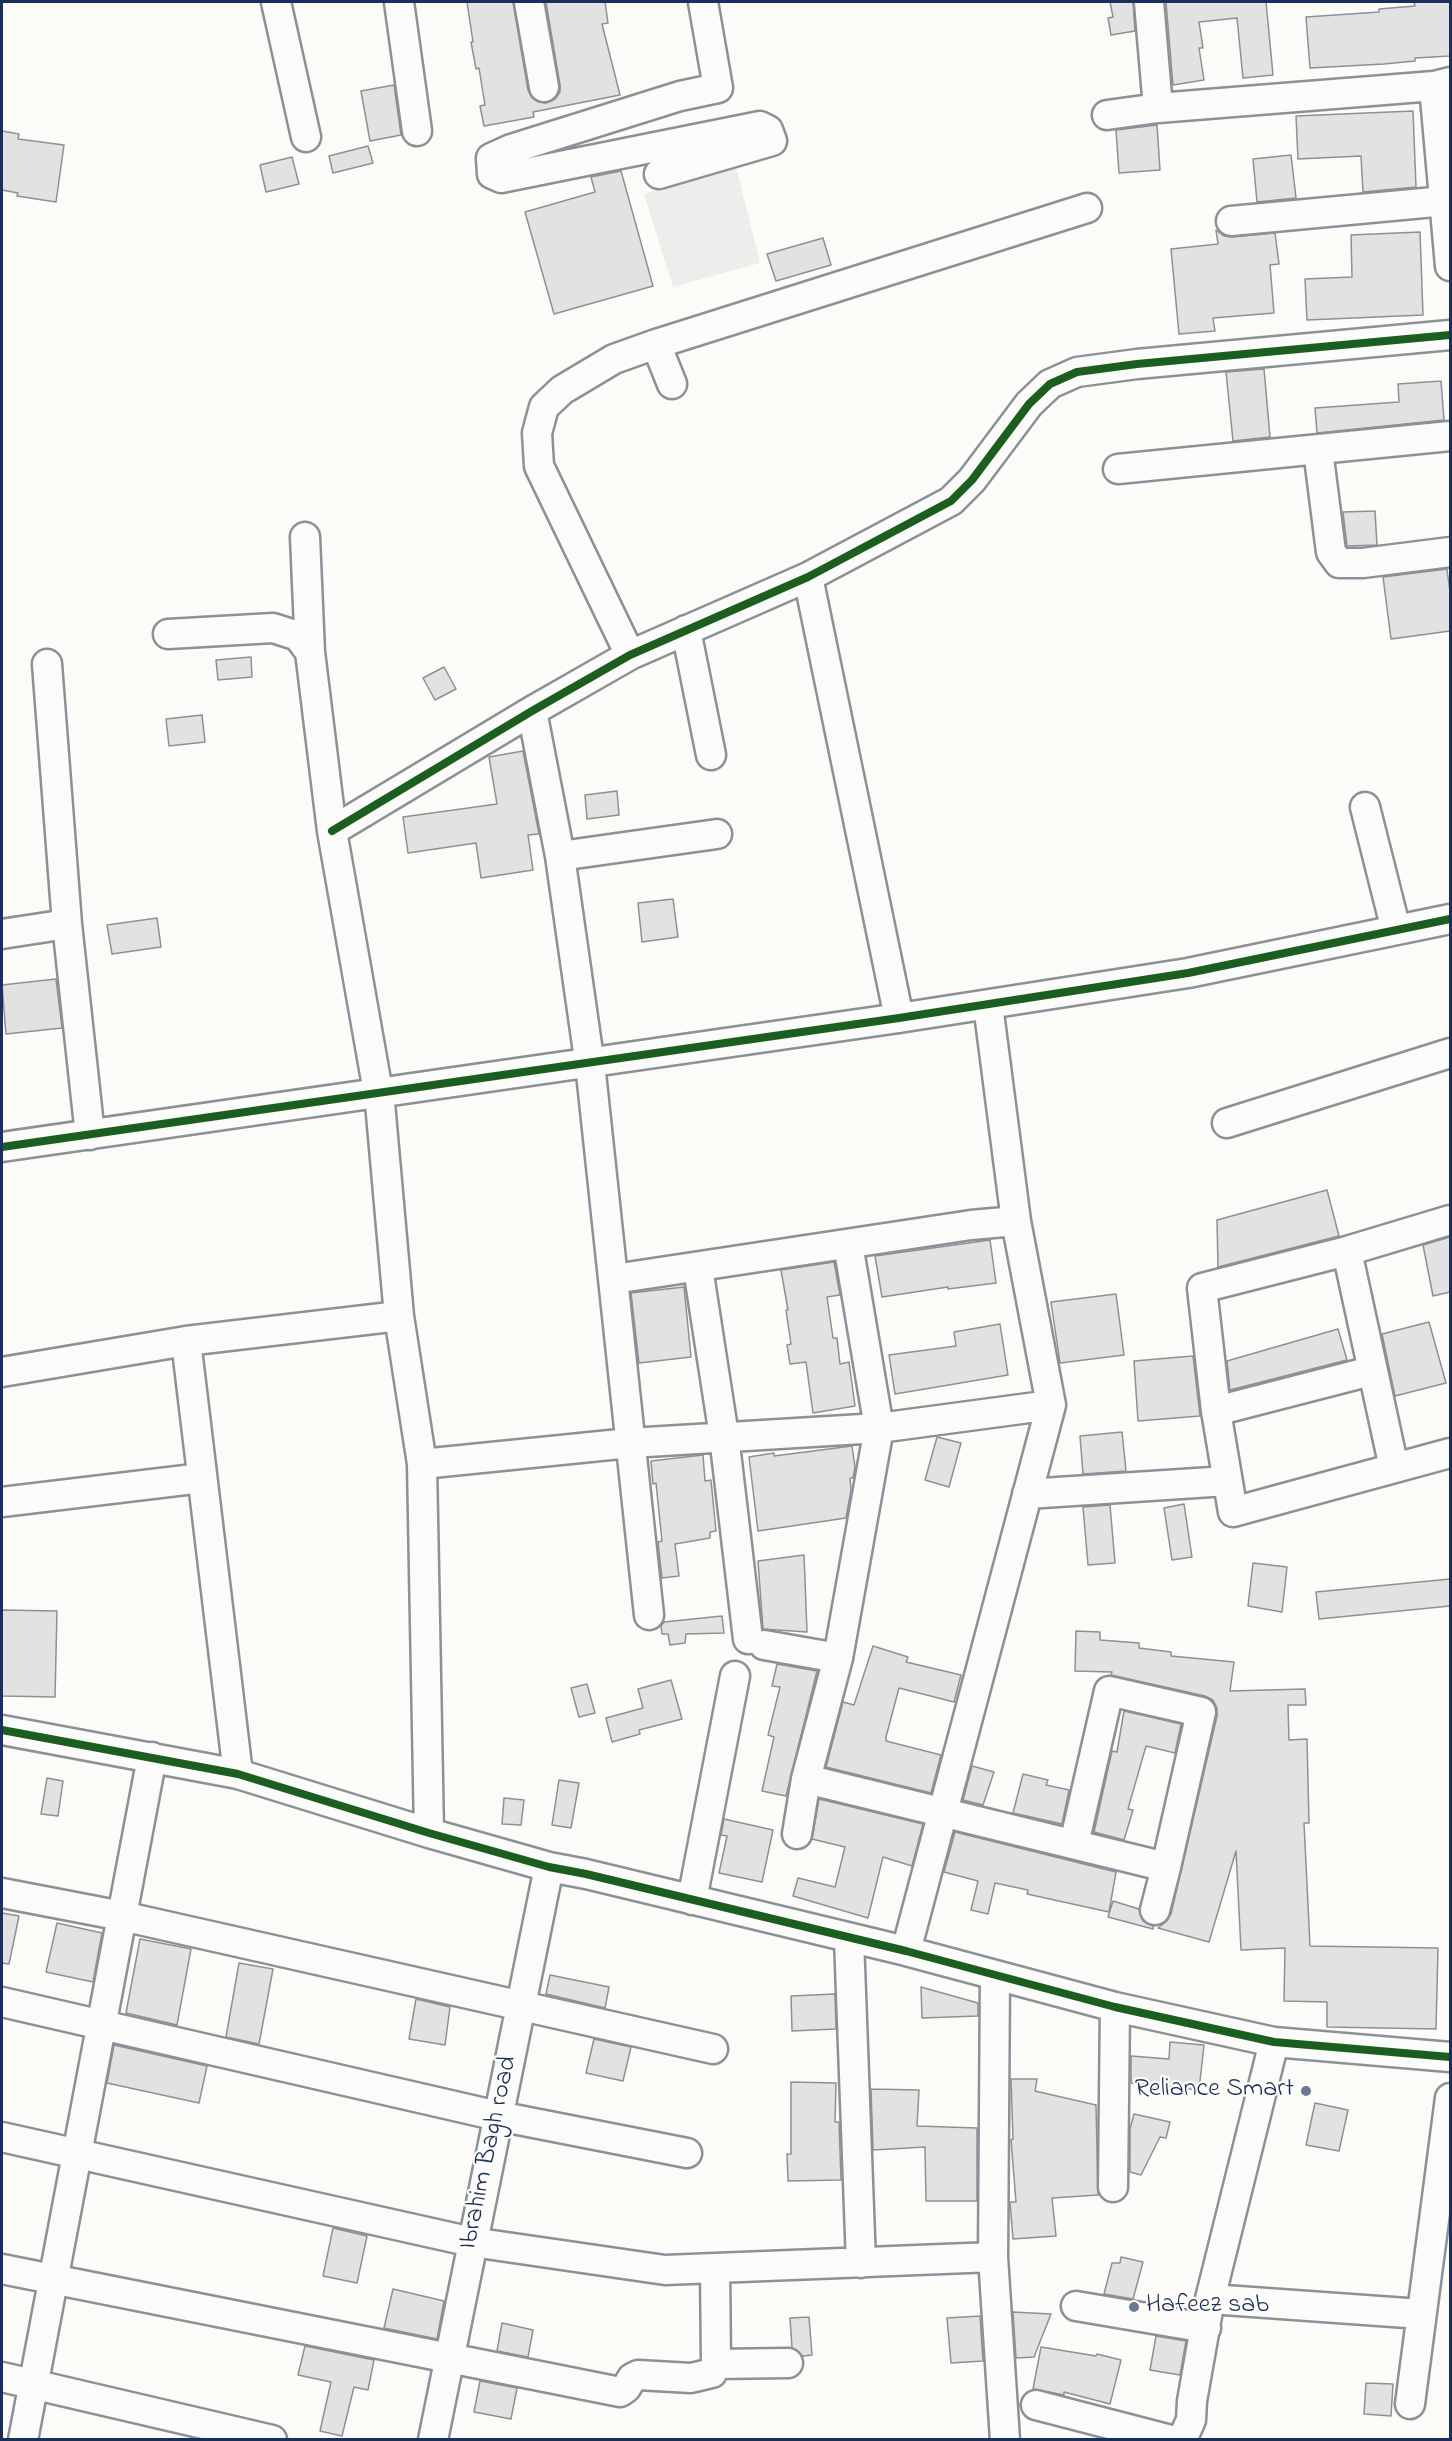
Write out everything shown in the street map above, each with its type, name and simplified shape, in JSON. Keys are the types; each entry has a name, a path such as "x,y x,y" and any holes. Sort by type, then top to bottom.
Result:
{"street":[{"path":"276,2 306,137"},
{"path":"399,2 417,131"},
{"path":"529,2 544,87"},
{"path":"659,174 772,141 768,130 760,126 501,178 492,174 491,159 511,149 680,96 718,88 703,2"},
{"path":"1149,2 1158,108"},
{"path":"1107,115 1158,108 1442,84 1445,201 1450,266"},
{"path":"1230,221 1445,201"},
{"path":"630,655 539,466 537,433 544,407 562,390 614,359 1087,208"},
{"path":"332,831 630,655 808,577 951,501 972,480 1029,404 1050,384 1077,372 1147,363 1450,335"},
{"path":"656,344 672,384"},
{"path":"1118,470 1450,436"},
{"path":"1318,450 1331,552 1339,562 1363,563 1450,552"},
{"path":"305,537 310,652 332,831 378,1093 399,1316 422,1464 429,1833"},
{"path":"808,577 899,1018"},
{"path":"168,634 273,628 298,636 310,652"},
{"path":"686,630 711,755"},
{"path":"47,664 68,924 90,1135"},
{"path":"532,711 560,856 590,1062 649,1615"},
{"path":"1365,807 1396,930"},
{"path":"560,856 717,834"},
{"path":"2,1147 987,1005 1188,973 1450,919"},
{"path":"2,933 68,924"},
{"path":"906,1951 1051,1405 1016,1221 987,1005"},
{"path":"1227,1123 1450,1053"},
{"path":"1450,1220 1347,1251 1202,1288 1216,1411 1233,1512 1450,1454"},
{"path":"614,1279 1016,1221"},
{"path":"797,1834 806,1779 838,1658 879,1428 848,1244"},
{"path":"1347,1251 1371,1371 1394,1468"},
{"path":"698,1268 756,1642 838,1658"},
{"path":"2,1372 186,1341 399,1316"},
{"path":"186,1341 238,1774"},
{"path":"1216,1411 1371,1371"},
{"path":"422,1464 630,1443 879,1428 1051,1405"},
{"path":"2,1502 202,1478"},
{"path":"1028,1494 1227,1481"},
{"path":"692,1900 735,1676"},
{"path":"1074,1844 1109,1691 1201,1712 1155,1910"},
{"path":"2,1730 238,1774 429,1833 549,1867 906,1951 1115,2007 1274,2042 1450,2057"},
{"path":"23,2439 152,1757"},
{"path":"806,1779 1166,1867"},
{"name":"Ibrahim Bagh road","path":"433,2439 549,1867"},
{"path":"2,1893 122,1916 713,2049"},
{"path":"849,1939 861,2263"},
{"path":"995,1975 993,2257 1005,2439"},
{"path":"2,2002 498,2116 687,2153"},
{"path":"1113,2187 1115,2007"},
{"path":"1182,2439 1191,2420 1192,2401 1210,2299 1274,2042"},
{"path":"1410,2404 1450,2098"},
{"path":"2,2137 472,2242 665,2270 993,2257"},
{"path":"2,2270 448,2356 620,2392 626,2388 632,2378 638,2375 691,2378 712,2373 717,2364 715,2268"},
{"path":"1210,2299 1421,2314"},
{"path":"1076,2306 1206,2328"},
{"path":"717,2364 788,2363"},
{"path":"2,2377 272,2439"},
{"path":"1036,2405 1171,2439"}],"shaded area":[{"path":"736,167 760,263 673,287 644,194"}],"building":[{"path":"467,2 513,2 528,90 532,98 546,103 555,99 560,92 560,85 546,2 605,2 608,23 602,24 620,95 533,112 534,117 484,126 480,106 485,105 479,68 476,69 471,42 473,42"},
{"path":"1110,2 1133,2 1135,31 1111,35 1108,18 1113,17"},
{"path":"1166,2 1266,2 1273,75 1243,78 1237,18 1199,22 1203,48 1199,48 1204,80 1173,85"},
{"path":"1414,2 1450,2 1450,56 1415,58 1415,61 1384,64 1310,68 1306,17 1379,12 1379,9 1415,6"},
{"path":"394,85 401,135 370,141 361,91"},
{"path":"1413,111 1416,187 1363,192 1361,156 1298,159 1296,116"},
{"path":"1157,125 1160,170 1119,173 1116,130"},
{"path":"2,131 19,134 18,139 64,145 56,202 17,196 18,193 2,190"},
{"path":"368,146 373,163 333,173 329,156"},
{"path":"1291,155 1296,198 1257,202 1253,159"},
{"path":"292,157 299,184 266,192 260,165"},
{"path":"621,171 653,286 554,314 525,212 595,192 591,177"},
{"path":"1216,230 1224,236 1232,237 1275,233 1279,264 1270,265 1274,313 1213,318 1215,331 1179,334 1171,249 1218,244"},
{"path":"1420,232 1423,315 1307,320 1305,279 1352,277 1351,235"},
{"path":"823,238 831,265 776,281 767,254"},
{"path":"1264,369 1270,437 1233,441 1226,372"},
{"path":"1441,381 1444,420 1317,433 1315,408 1399,402 1398,384"},
{"path":"1375,511 1377,545 1347,546 1343,512"},
{"path":"1447,569 1450,592 1450,631 1391,639 1383,577"},
{"path":"251,657 252,677 218,680 216,660"},
{"path":"444,667 456,689 435,700 423,678"},
{"path":"202,715 205,742 169,746 166,719"},
{"path":"523,751 539,834 528,835 533,870 481,878 476,843 408,853 403,817 497,804 489,757"},
{"path":"617,791 619,815 587,819 585,795"},
{"path":"673,899 678,937 642,942 638,903"},
{"path":"157,918 161,947 112,954 107,925"},
{"path":"56,979 62,1028 6,1034 2,985"},
{"path":"1327,1190 1339,1236 1218,1267 1217,1220"},
{"path":"1450,1237 1450,1292 1433,1296 1423,1245"},
{"path":"990,1240 996,1283 948,1289 948,1287 882,1297 875,1256"},
{"path":"834,1262 840,1295 827,1297 833,1338 837,1338 840,1364 849,1362 855,1406 813,1413 806,1362 790,1364 787,1345 791,1344 786,1310 788,1310 781,1270"},
{"path":"684,1287 691,1357 639,1363 631,1293"},
{"path":"1116,1294 1124,1355 1060,1363 1051,1302"},
{"path":"1429,1322 1446,1383 1395,1396 1382,1334"},
{"path":"1000,1324 1008,1375 895,1394 889,1355 956,1346 954,1332"},
{"path":"1338,1329 1347,1360 1230,1390 1227,1361"},
{"path":"1193,1356 1200,1416 1138,1421 1134,1361"},
{"path":"1122,1432 1126,1471 1083,1474 1080,1436"},
{"path":"937,1437 961,1443 949,1487 925,1480"},
{"path":"852,1446 855,1467 853,1478 850,1478 851,1490 846,1518 758,1531 749,1457"},
{"path":"703,1455 705,1481 711,1480 716,1531 710,1532 710,1538 675,1544 679,1576 662,1578 658,1542 662,1541 656,1483 653,1484 651,1461"},
{"path":"1184,1504 1192,1557 1172,1560 1164,1508"},
{"path":"1110,1505 1115,1563 1088,1565 1083,1507"},
{"path":"804,1555 807,1632 763,1629 758,1561"},
{"path":"1253,1563 1287,1567 1282,1612 1248,1606"},
{"path":"1450,1579 1450,1606 1319,1619 1316,1592"},
{"path":"2,1610 57,1611 55,1697 2,1696"},
{"path":"722,1616 724,1633 686,1634 685,1643 670,1645 668,1634 662,1634 661,1626 664,1622"},
{"path":"1076,1631 1100,1632 1100,1640 1139,1643 1139,1648 1171,1652 1171,1656 1234,1662 1230,1691 1305,1689 1306,1705 1288,1705 1289,1740 1307,1739 1309,1823 1304,1823 1310,1946 1438,1948 1436,2029 1327,2027 1327,2002 1284,2001 1285,1948 1241,1950 1236,1851 1209,1942 1158,1928 1167,1921 1171,1914 1217,1708 1213,1700 1205,1696 1111,1675 1112,1672 1075,1671"},
{"path":"873,1646 908,1657 906,1662 961,1675 954,1702 899,1688 886,1737 886,1741 941,1755 931,1793 826,1767 843,1702 854,1705"},
{"path":"777,1664 817,1671 786,1796 762,1791 774,1737 768,1735 780,1687 772,1686"},
{"path":"671,1680 682,1719 639,1730 640,1734 612,1742 606,1718 643,1708 638,1689"},
{"path":"587,1684 595,1713 579,1717 571,1688"},
{"path":"1124,1711 1181,1724 1175,1753 1146,1746 1128,1809 1133,1810 1124,1840 1094,1832 1112,1751 1117,1752"},
{"path":"972,1766 994,1772 983,1805 963,1800"},
{"path":"1023,1774 1048,1780 1046,1785 1069,1790 1062,1824 1013,1813"},
{"path":"47,1778 63,1781 58,1816 41,1814"},
{"path":"559,1780 579,1783 571,1828 552,1825"},
{"path":"504,1798 524,1800 521,1825 502,1824"},
{"path":"819,1799 923,1824 912,1866 883,1857 868,1918 793,1896 798,1878 835,1887 845,1847 812,1839"},
{"path":"724,1819 773,1830 762,1882 719,1873 727,1836 721,1835"},
{"path":"955,1832 1116,1872 1109,1912 1027,1894 1028,1890 995,1883 988,1914 971,1910 978,1881 944,1872"},
{"path":"1113,1901 1139,1909 1143,1921 1153,1926 1153,1929 1108,1917"},
{"path":"2,1913 19,1916 9,1964 2,1963"},
{"path":"57,1923 102,1933 93,1982 46,1972"},
{"path":"140,1939 191,1949 177,2025 126,2013"},
{"path":"239,1963 273,1969 259,2044 226,2037"},
{"path":"550,1975 609,1987 605,2008 546,1994"},
{"path":"921,1987 978,2003 978,2016 922,2018"},
{"path":"835,1994 836,2029 792,2031 791,1996"},
{"path":"416,1999 450,2007 445,2045 409,2039"},
{"path":"594,2039 631,2047 623,2081 586,2073"},
{"path":"1170,2042 1204,2045 1199,2090 1131,2083 1131,2056 1169,2059"},
{"path":"114,2045 207,2066 199,2103 107,2083"},
{"path":"1011,2079 1037,2079 1035,2091 1096,2105 1098,2195 1052,2198 1056,2236 1013,2239 1010,2202 1016,2202 1011,2140 1013,2139"},
{"path":"791,2082 836,2083 835,2122 839,2122 841,2180 788,2181 787,2154 791,2154"},
{"path":"871,2089 919,2090 917,2126 977,2128 977,2201 926,2201 925,2147 873,2150"},
{"path":"1315,2103 1348,2110 1339,2151 1306,2145"},
{"path":"1134,2114 1170,2122 1166,2138 1160,2137 1141,2175 1130,2172 1130,2129"},
{"path":"333,2228 367,2236 357,2283 323,2276"},
{"path":"1121,2257 1143,2262 1133,2299 1104,2294 1112,2263 1120,2263"},
{"path":"393,2289 444,2301 437,2339 384,2328"},
{"path":"1013,2312 1051,2314 1034,2357 1016,2358"},
{"path":"980,2316 983,2361 951,2363 947,2318"},
{"path":"809,2317 812,2355 803,2356 792,2348 790,2318"},
{"path":"502,2323 533,2330 528,2357 497,2351"},
{"path":"1156,2336 1186,2341 1180,2375 1150,2370"},
{"path":"305,2346 374,2360 368,2390 354,2387 342,2436 320,2431 331,2382 298,2375"},
{"path":"1041,2347 1096,2356 1097,2354 1121,2360 1110,2404 1064,2392 1064,2395 1033,2389"},
{"path":"480,2381 517,2388 511,2419 474,2412"},
{"path":"1366,2383 1393,2384 1391,2416 1364,2414"}],"cycle path":[{"path":"332,831 630,655 808,577 951,501 972,480 1029,404 1050,384 1077,372 1137,364 1450,335"},
{"path":"2,1147 899,1018 1188,973 1450,919"},
{"path":"2,1730 238,1774 429,1833 549,1867 906,1951 1115,2007 1274,2042 1450,2057"}],"place":[{"name":"Reliance Smart","path":"1306,2091"},
{"name":"Hafeez sab","path":"1134,2307"}]}
